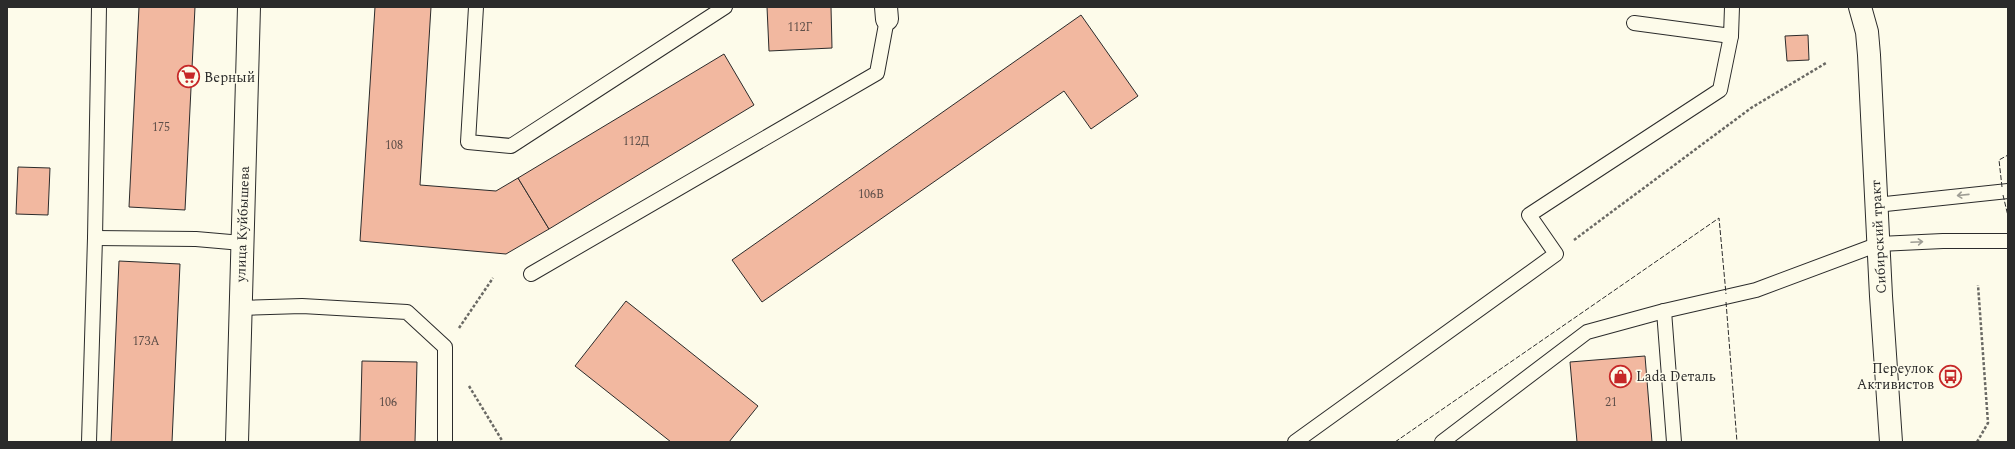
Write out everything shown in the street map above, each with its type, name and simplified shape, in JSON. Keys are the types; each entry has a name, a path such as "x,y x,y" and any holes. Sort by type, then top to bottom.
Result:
{"main road":[{"name":"улица Куйбышева","path":"237,442 239,308 249,7"},
{"name":"Сибирский тракт","path":"1860,7 1867,32 1878,244 1891,442"},
{"name":"Сибирский тракт","path":"1867,32 1872,7"}],"lane":[{"path":"89,442 95,238 99,7"},
{"path":"476,7 468,142 511,146 725,7"},
{"path":"1295,442 1556,254 1529,215 1720,90 1731,36 1732,7"},
{"path":"531,274 877,73 887,13"},
{"path":"1634,23 1731,36"},
{"path":"1876,205 2008,191"},
{"path":"95,238 196,239 242,243"},
{"path":"1442,442 1587,332 1664,311 1756,290 1878,244 1943,241 2008,241"},
{"path":"239,308 302,306 407,312 445,347 445,442"},
{"path":"1664,311 1674,442"}],"path":[{"path":"1556,254 1751,108 1826,63"},
{"path":"493,278 445,347 503,442"},
{"path":"1977,442 1988,423 1978,285"}],"building":[{"path":"139,7 195,7 185,210 129,207"},
{"path":"375,7 431,7 420,185 496,191 518,178 549,229 506,254 360,241"},
{"path":"767,7 831,7 832,48 769,51"},
{"path":"1081,15 1138,96 1091,129 1064,91 762,302 732,260"},
{"path":"1808,35 1809,60 1787,61 1785,36"},
{"path":"724,54 754,105 549,229 518,178"},
{"path":"18,167 50,168 48,215 16,214"},
{"path":"119,261 180,264 172,442 111,442"},
{"path":"626,301 758,406 729,442 671,442 575,366"},
{"path":"1645,356 1652,442 1577,442 1570,362"},
{"path":"362,361 417,362 415,442 360,442"}],"fence":[{"path":"2002,187 1999,160 2008,155"},
{"path":"2003,195 2008,216"},
{"path":"1395,442 1719,218 1726,294"},
{"path":"1726,302 1737,442"}],"place":[{"name":"Верный","path":"188,77"},
{"name":"Lada Dеталь","path":"1621,376"},
{"name":"Переулок Активистов","path":"1950,376"}]}
